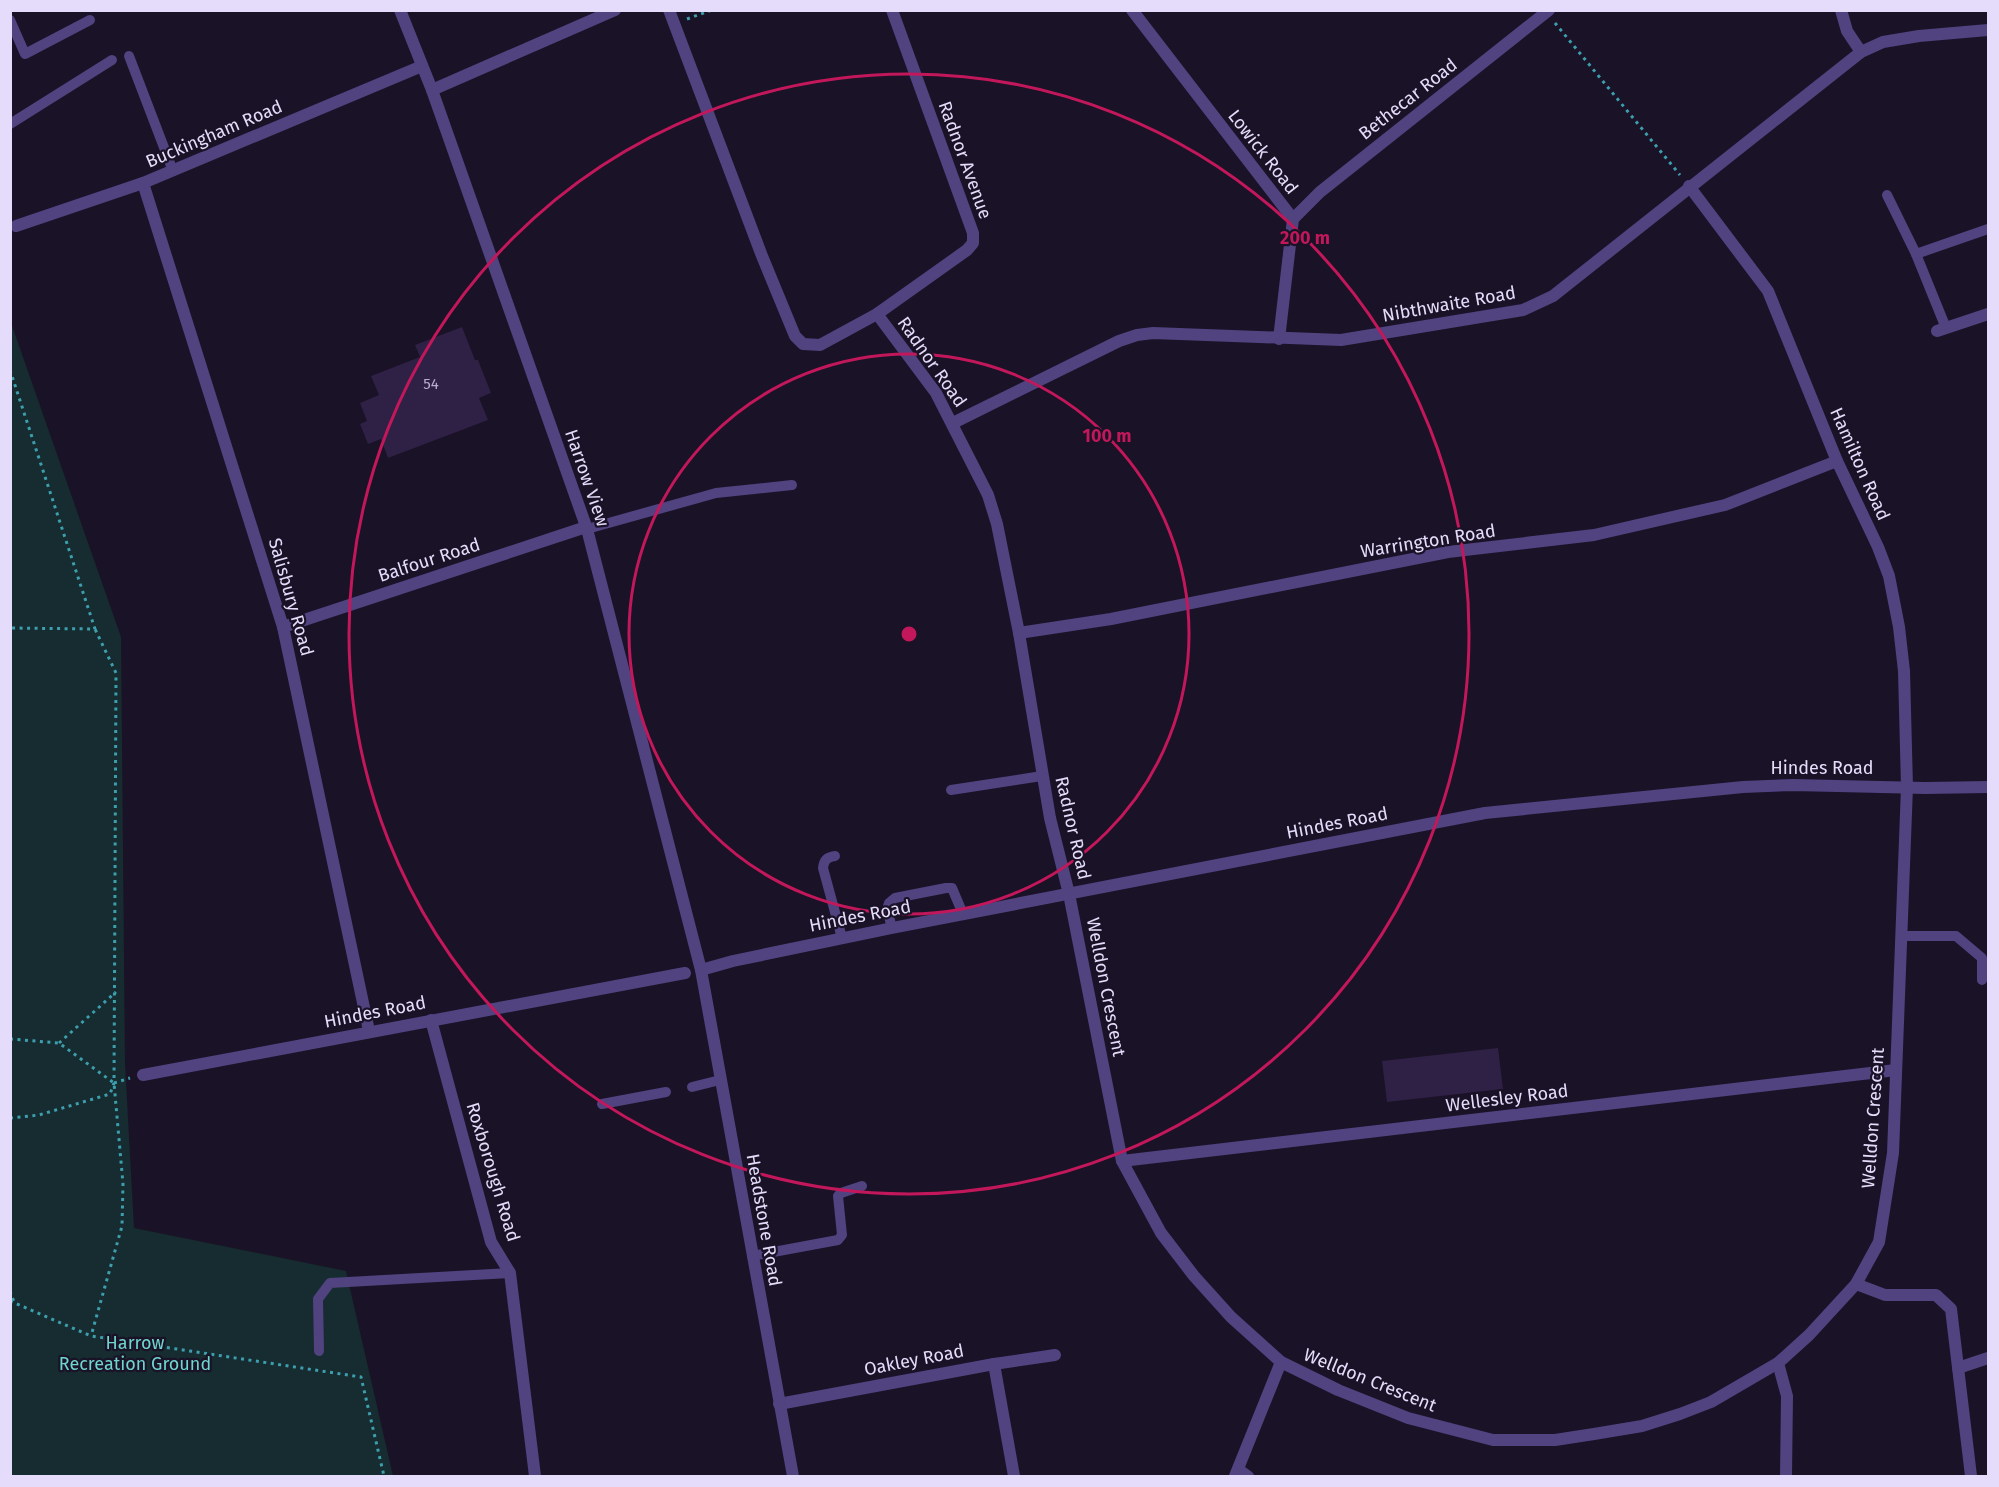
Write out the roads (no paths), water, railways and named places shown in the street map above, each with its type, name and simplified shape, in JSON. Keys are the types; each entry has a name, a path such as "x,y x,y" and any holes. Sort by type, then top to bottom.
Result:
{"street":[{"name":"Harrow View","path":"400,10 432,90 587,528 701,970"},
{"path":"432,90 615,10"},
{"name":"Radnor Road","path":"669,10 762,256 795,336 803,344 820,345 877,315 936,393 953,423 991,504 1018,633 1050,818 1069,894"},
{"name":"Radnor Avenue","path":"877,315 967,250 973,243 973,232 892,10"},
{"name":"Lowick Road","path":"1132,10 1293,219 1279,339"},
{"path":"1841,10 1847,31 1861,52"},
{"name":"Bethecar Road","path":"1293,219 1320,192 1547,11"},
{"name":"Nibthwaite Road","path":"953,423 1119,341 1137,335 1153,333 1341,340 1523,310 1553,296 1861,52 1883,42 1919,36 1989,30"},
{"name":"Buckingham Road","path":"14,225 143,183 422,66"},
{"name":"Salisbury Road","path":"143,183 283,627 369,1031"},
{"name":"Hamilton Road","path":"1689,186 1768,291 1837,461 1889,576 1899,627 1904,671 1908,787"},
{"path":"1942,329 1989,314"},
{"name":"Warrington Road","path":"1018,633 1111,619 1448,552 1594,535 1725,505 1837,461"},
{"name":"Balfour Road","path":"283,627 587,528"},
{"name":"Hindes Road","path":"701,970 842,938 1485,813 1743,787 1793,785 1989,787"},
{"name":"Welldon Crescent","path":"1069,894 1122,1161 1161,1233 1194,1276 1231,1317 1281,1362 1338,1390 1408,1418 1493,1440 1555,1440 1642,1426 1680,1414 1711,1402 1778,1363 1815,1329 1856,1284 1879,1242 1893,1153 1908,787"},
{"name":"Headstone Road","path":"701,970 793,1476"},
{"name":"Hindes Road","path":"143,1075 685,973"},
{"name":"Roxborough Road","path":"430,1020 491,1242 510,1273 535,1476"},
{"name":"Wellesley Road","path":"1122,1161 1896,1070"},
{"path":"1856,1284 1885,1295 1936,1295 1951,1309 1971,1476"},
{"name":"Oakley Road","path":"779,1404 993,1364 1055,1355"},
{"path":"1958,1368 1989,1358"},
{"path":"1236,1472 1281,1362"},
{"path":"1778,1363 1787,1396 1786,1476"},
{"path":"993,1364 1014,1476"}],"lane":[{"path":"10,20 25,54 90,20"},
{"path":"129,56 173,171"},
{"path":"10,124 112,60"},
{"path":"1887,195 1916,254 1942,329"},
{"path":"1916,254 1989,229"},
{"path":"587,528 716,493 792,485"},
{"path":"951,790 1042,776"},
{"path":"835,856 828,857 823,868 842,938"},
{"path":"892,928 887,909 888,903 895,898 952,888 963,914"},
{"path":"1901,936 1956,936 1982,958 1982,981"},
{"path":"685,973 701,970"},
{"path":"692,1087 720,1080"},
{"path":"602,1104 666,1092"},
{"path":"752,1256 838,1240 842,1235 838,1196 862,1186"},
{"path":"319,1351 318,1299 330,1283 510,1273"},
{"path":"1236,1472 1249,1476"}],"park label":[{"name":"Harrow Recreation Ground","path":"135,1353"}]}
